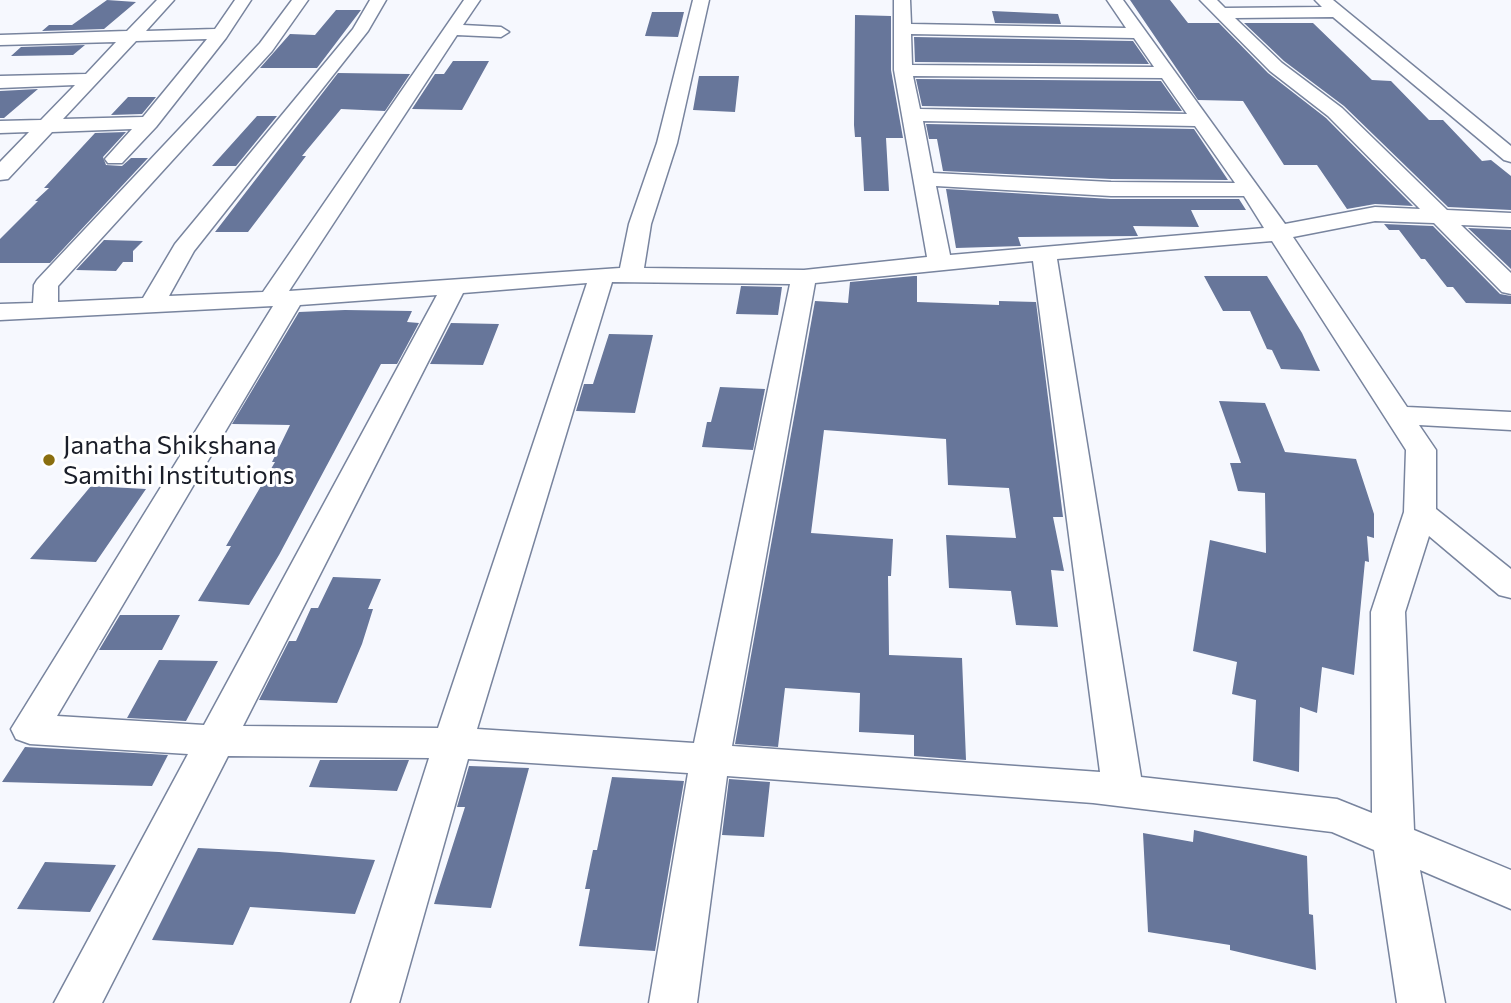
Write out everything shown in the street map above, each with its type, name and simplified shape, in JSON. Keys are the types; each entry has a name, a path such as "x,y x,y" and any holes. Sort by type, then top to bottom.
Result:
{"street":[{"path":"0,174 166,0"},
{"path":"115,159 149,123 220,34 243,0"},
{"path":"45,310 46,285 266,47 300,0"},
{"path":"151,305 183,249 360,31 378,0"},
{"path":"472,0 281,299 30,729 215,741 453,743 1123,790 1337,816 1511,891"},
{"path":"375,1003 453,743 616,275 640,224 667,143 701,0"},
{"path":"902,0 903,70 940,263"},
{"path":"1115,0 1251,190 1422,450 1420,513 1388,612 1393,838 1421,1003"},
{"path":"1323,0 1511,156"},
{"path":"1215,7 1338,12"},
{"path":"1215,7 1276,67 1335,112 1511,287"},
{"path":"902,29 1137,33"},
{"path":"454,30 501,32"},
{"path":"0,40 220,34"},
{"path":"903,70 1166,73"},
{"path":"0,82 91,79"},
{"path":"911,115 1199,120"},
{"path":"0,127 149,123"},
{"path":"924,179 1111,189 1251,190"},
{"path":"0,312 281,299 616,275 804,277 1279,232 1375,214 1511,220"},
{"path":"1044,253 1123,790"},
{"path":"673,1003 710,759 804,277"},
{"path":"78,1003 456,285"},
{"path":"1399,415 1511,421"},
{"path":"1420,513 1511,587"}],"building":[{"path":"107,0 136,2 104,29 42,31 49,25 72,25"},
{"path":"1130,0 1170,0 1188,23 1219,23 1268,73 1326,118 1413,206 1375,204 1347,209 1317,165 1284,165 1243,101 1198,100"},
{"path":"336,10 361,10 317,68 260,68 290,34 315,35"},
{"path":"992,11 1058,14 1061,24 995,23"},
{"path":"652,12 684,12 678,37 645,36"},
{"path":"855,15 891,16 891,70 903,138 886,138 889,191 864,191 861,137 855,137 854,125"},
{"path":"1244,23 1313,23 1372,80 1391,81 1429,120 1443,120 1482,161 1491,160 1511,176 1511,210 1448,207 1344,106 1284,61"},
{"path":"914,37 1133,41 1149,64 915,62"},
{"path":"85,45 73,55 11,56 21,47"},
{"path":"453,61 489,61 462,110 412,109 435,74 444,74"},
{"path":"338,73 410,74 385,111 341,109 302,156 306,156 248,232 215,232"},
{"path":"699,76 739,76 735,112 693,110"},
{"path":"916,79 1161,81 1182,111 922,106"},
{"path":"38,89 4,118 0,118 0,91"},
{"path":"128,97 156,97 142,114 111,115"},
{"path":"257,116 277,116 236,166 212,166"},
{"path":"926,124 1194,129 1228,180 1111,179 943,171 937,139 929,139"},
{"path":"126,132 103,157 106,165 122,166 131,158 148,158 50,263 0,263 0,239 38,201 35,201 49,188 44,188 95,133"},
{"path":"946,189 1111,199 1239,199 1246,210 1191,210 1199,227 1133,226 1138,236 1018,237 1021,246 956,248"},
{"path":"1384,224 1433,226 1500,294 1511,296 1511,304 1466,303 1453,287 1447,287 1425,259 1421,259 1399,230 1389,230"},
{"path":"1468,228 1511,230 1511,269"},
{"path":"104,240 143,241 133,251 133,262 123,262 116,271 76,270"},
{"path":"917,276 917,302 999,305 999,301 1036,302 1063,517 1053,517 1064,571 1051,570 1058,627 1016,625 1011,591 949,588 946,535 1016,538 1009,488 948,485 946,439 824,430 811,533 893,539 891,576 888,576 889,655 962,658 966,760 914,756 914,735 859,732 860,693 785,688 778,747 735,744 815,301 848,303 850,282"},
{"path":"1204,276 1267,276 1302,333 1320,371 1281,369 1272,350 1267,349 1250,311 1223,311"},
{"path":"741,286 782,287 778,315 736,314"},
{"path":"412,311 407,322 419,323 397,364 381,364 279,555 249,605 198,601 231,546 226,546 275,462 272,462 290,425 232,424 299,312"},
{"path":"451,323 499,324 483,365 430,364"},
{"path":"609,334 653,335 635,413 576,411 584,384 593,384"},
{"path":"720,387 765,389 753,450 702,447 707,422 711,422"},
{"path":"1219,401 1265,403 1285,452 1356,459 1374,514 1374,538 1367,536 1369,562 1365,561 1354,675 1322,667 1317,713 1300,707 1299,772 1253,761 1256,700 1232,694 1237,662 1193,651 1210,540 1266,553 1265,493 1238,491 1230,463 1241,463"},
{"path":"91,486 146,489 96,562 30,559"},
{"path":"333,577 381,579 368,609 373,609 362,644 337,703 259,700 289,641 296,641 311,608 318,608"},
{"path":"120,615 180,615 162,650 99,650"},
{"path":"159,660 218,661 186,721 127,718"},
{"path":"25,747 168,755 152,786 2,782"},
{"path":"320,760 409,760 397,791 309,787"},
{"path":"469,766 529,768 491,908 434,904 465,807 457,807"},
{"path":"612,777 684,781 655,951 579,946 590,889 585,889 593,850 597,850"},
{"path":"729,779 770,782 764,837 722,835"},
{"path":"1194,830 1307,856 1309,914 1313,915 1316,970 1230,950 1230,945 1148,932 1143,833 1193,842"},
{"path":"198,848 375,860 355,914 250,907 233,945 152,940"},
{"path":"45,862 116,865 90,912 17,909"}],"place":[{"name":"Janatha Shikshana Samithi Institutions","path":"49,460"}]}
